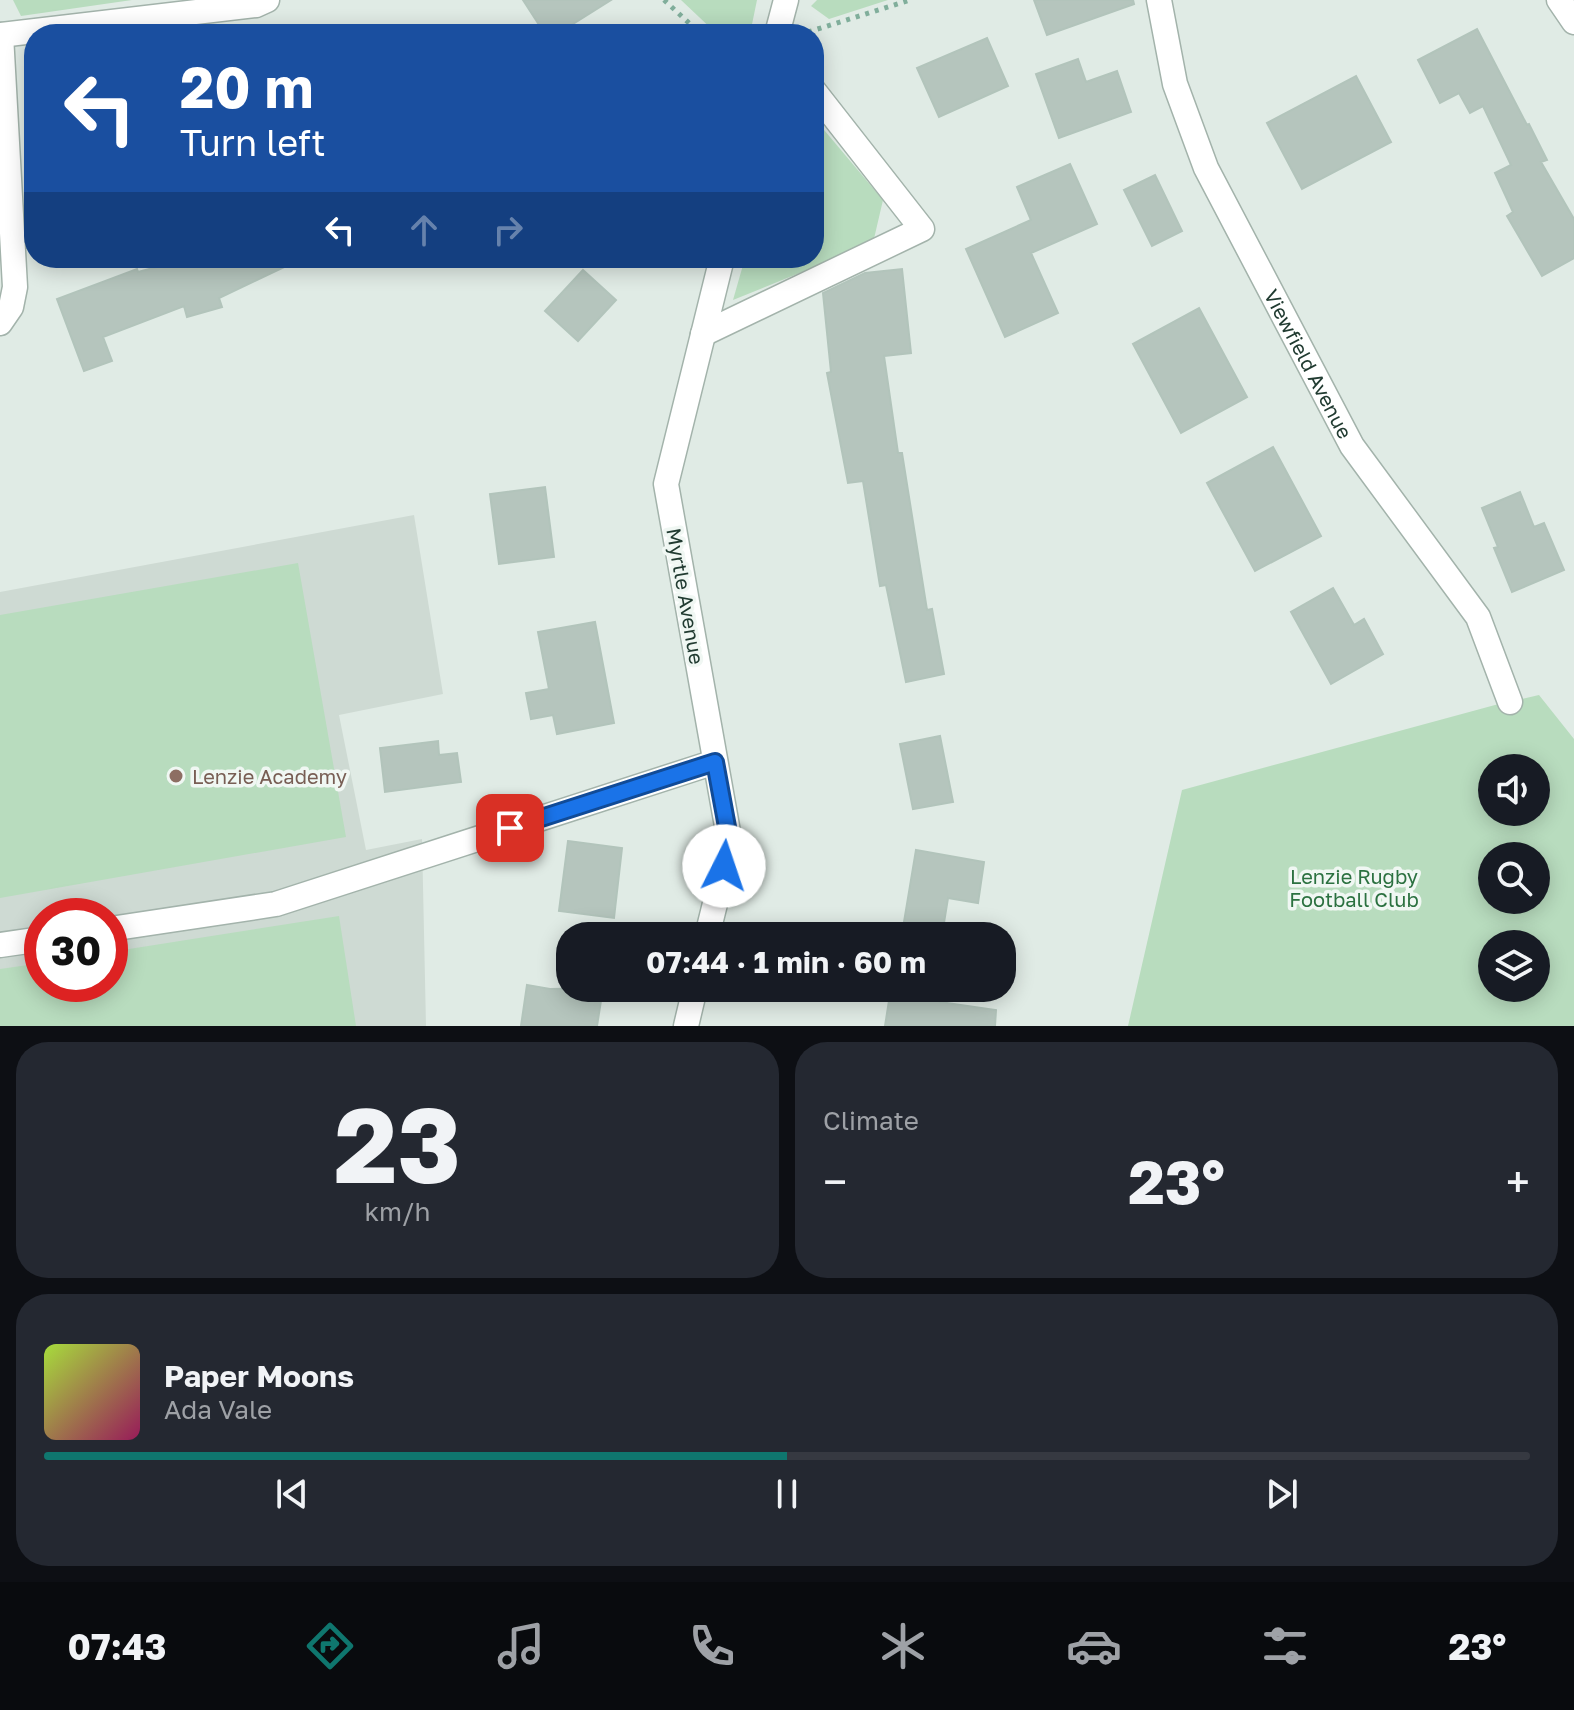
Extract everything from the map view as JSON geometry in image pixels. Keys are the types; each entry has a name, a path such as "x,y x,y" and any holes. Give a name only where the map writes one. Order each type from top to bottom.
{"street":[{"path":"94,24 256,5 267,0"},
{"path":"780,24 786,0"},
{"name":"Viewfield Avenue","path":"1159,0 1175,84 1206,168 1352,446 1478,617 1510,702"},
{"path":"1559,0 1574,22"},
{"path":"0,323 11,307 15,287 0,35 24,32"},
{"path":"703,334 922,229 824,104"},
{"name":"Myrtle Avenue","path":"710,922 730,843 666,484 720,268"},
{"path":"128,926 276,904 715,762"},
{"path":"0,945 24,942"},
{"path":"686,1026 692,1002"}],"path":[{"path":"664,0 690,24"},
{"path":"824,27 910,0"}],"shaded area":[{"name":"Lenzie Academy","path":"414,515 443,694 339,715 366,850 422,839 426,1026 0,1026 0,592"}],"green space":[{"path":"13,0 132,0 21,16"},
{"path":"681,0 757,0 752,24 706,24"},
{"path":"817,0 888,0 829,19 811,6"},
{"path":"824,130 883,200 873,243 824,263"},
{"path":"742,268 812,268 733,300"},
{"path":"298,563 346,837 0,898 0,615"},
{"name":"Lenzie Rugby Football Club","path":"1539,695 1574,739 1574,1026 1128,1026 1182,790"},
{"path":"339,916 356,1026 0,1026 0,969 24,966 24,1002 128,1002 128,949"}],"building":[{"path":"523,0 611,0 573,24 539,24"},
{"path":"1034,0 1133,0 1134,4 1047,35"},
{"path":"1477,29 1547,160 1541,162 1574,219 1574,258 1542,276 1507,216 1513,212 1495,173 1511,165 1483,106 1470,113 1459,93 1440,103 1418,60"},
{"path":"987,38 1008,86 939,117 917,68"},
{"path":"1078,59 1086,82 1117,71 1131,112 1059,138 1036,74"},
{"path":"1356,76 1391,142 1302,189 1267,123"},
{"path":"1070,164 1097,224 1031,253 1058,313 1005,337 966,249 1031,220 1017,187"},
{"path":"1155,175 1182,231 1152,246 1124,190"},
{"path":"153,268 282,268 219,298 222,307 187,317 184,306 103,337 112,361 84,371 57,299 137,269 138,272"},
{"path":"902,269 911,353 884,356 927,610 932,609 944,674 906,682 886,585 880,586 863,481 848,483 827,373 831,372 823,293 865,273"},
{"path":"583,270 616,300 578,341 545,311"},
{"path":"1199,308 1247,397 1181,433 1133,344"},
{"path":"1273,447 1321,536 1255,571 1207,483"},
{"path":"545,487 554,557 499,564 490,494"},
{"path":"1520,492 1534,527 1544,523 1564,570 1512,592 1482,508"},
{"path":"1333,588 1354,625 1364,619 1383,654 1331,684 1291,612"},
{"path":"595,622 614,723 557,734 553,715 531,719 526,693 549,689 538,632"},
{"path":"940,736 953,802 913,809 900,744"},
{"path":"438,741 439,755 457,753 461,782 385,792 380,748"},
{"path":"568,841 622,848 614,918 559,911"},
{"path":"916,850 984,862 978,903 948,898 944,922 904,922"},
{"path":"527,985 556,989 556,1002 601,1002 597,1026 521,1026"},
{"path":"889,1002 940,1002 996,1010 995,1026 885,1026"}],"place":[{"name":"Lenzie Academy","path":"176,776"}],"route":[{"path":"510,828 715,762 730,843 724,866"}]}
